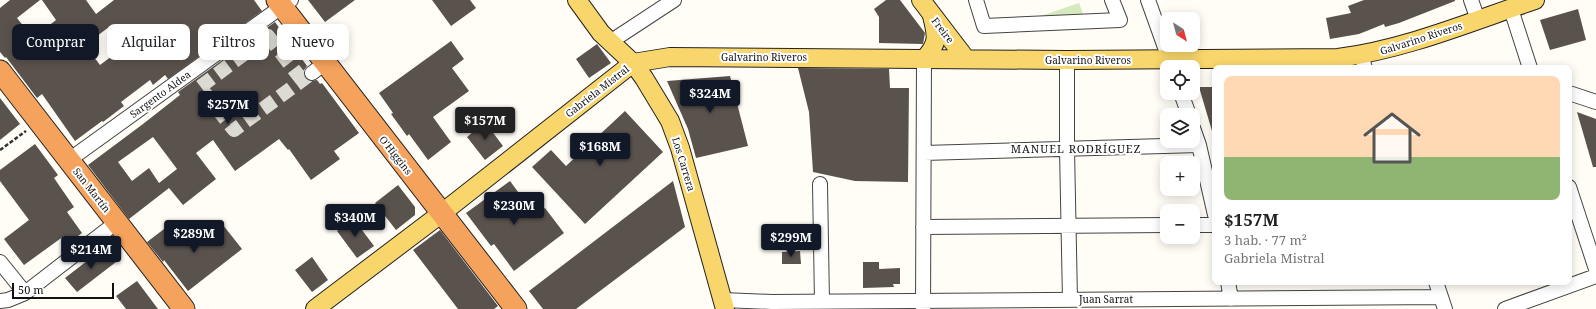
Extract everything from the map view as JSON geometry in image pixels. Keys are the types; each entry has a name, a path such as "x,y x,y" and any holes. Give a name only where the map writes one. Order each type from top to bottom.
{"highway":[{"name":"O'Higgins","path":"283,2 319,68 442,213 516,309"},
{"name":"San Martín","path":"0,71 184,309"}],"main road":[{"name":"Los Carrera","path":"577,0 601,32 633,63 644,78 670,121 680,148 724,304"},
{"name":"Galvarino Riveros","path":"1200,62 1338,58 1363,62 1403,46 1536,0"},
{"path":"924,58 935,46 935,29 926,7"},
{"name":"Freire","path":"926,7 966,59"},
{"name":"Galvarino Riveros","path":"633,63 670,57 924,58 1160,63"},
{"name":"Gabriela Mistral","path":"315,309 442,213 633,63"}],"street":[{"path":"610,42 674,0"},
{"path":"976,0 984,26 1120,20 1112,0"},
{"path":"1148,0 1170,60"},
{"path":"1471,0 1478,20"},
{"name":"Sargento Aldea","path":"69,160 283,2"},
{"path":"1510,9 1529,65"},
{"path":"923,305 924,58"},
{"path":"1067,60 1070,300"},
{"path":"1572,94 1596,102"},
{"path":"924,153 1160,146"},
{"path":"1200,148 1212,202"},
{"path":"820,184 822,302"},
{"path":"1572,196 1596,269"},
{"path":"0,301 8,300 25,293 117,222"},
{"path":"1200,225 1212,225"},
{"path":"923,228 1160,226"},
{"path":"0,262 25,293"},
{"path":"1572,285 1596,276"},
{"path":"1229,285 1231,299"},
{"path":"1437,285 1443,303"},
{"path":"1505,309 1571,285"},
{"name":"Juan Sarrat","path":"724,304 767,305 822,302 923,305 1070,300 1231,299 1355,304 1443,303"}],"path":[{"path":"0,150 39,121"}],"green space":[{"path":"1079,3 1086,21 1017,24"}],"building":[{"path":"10,0 40,0 17,18 22,24 12,24 12,60 96,60 100,65 107,60 190,60 190,24 107,24 107,28 99,34 99,24 51,24 56,20 42,0 86,0 96,14 114,0 254,0 262,11 244,24 198,24 198,57 168,79 165,75 153,85 150,80 121,102 124,106 75,141 42,94 37,98 6,57 5,58 0,52 0,8"},
{"path":"308,0 355,0 325,22"},
{"path":"432,0 470,0 476,8 451,26"},
{"path":"886,0 900,0 925,33 923,44 879,43 879,17 874,9"},
{"path":"1364,0 1455,1 1399,23 1385,27 1384,24 1359,34 1330,39 1326,18 1351,13 1348,6"},
{"path":"1578,9 1586,40 1550,50 1540,20"},
{"path":"275,22 277,25 277,60 303,60 307,66 304,70 305,78 309,81 317,80 320,84 322,83 359,133 334,151 340,159 311,180 289,149 288,150 279,139 235,171 213,140 196,153 216,179 183,205 169,188 129,219 88,165 180,95 178,92 222,60 269,60 269,26","holes":["153,137 177,169 159,183 149,168 132,181 118,162"]},
{"path":"451,41 464,59 452,68 469,91 433,117 451,142 428,160 409,134 407,136 391,114 393,113 379,93"},
{"path":"597,44 611,63 589,78 576,59"},
{"path":"798,68 889,69 890,88 909,88 908,182 855,181 813,172 809,112"},
{"path":"730,76 748,146 696,158 688,129 667,81"},
{"path":"1200,87 1212,87 1212,131"},
{"path":"0,98 20,124 0,140"},
{"path":"625,111 663,152 585,224 532,167 551,150 566,166"},
{"path":"1577,112 1596,119 1596,167 1593,167"},
{"path":"485,122 503,146 485,160 467,137"},
{"path":"35,144 58,175 54,178 74,207 67,212 82,233 69,243 64,236 24,265 4,239 29,220 0,181 0,170"},
{"path":"510,181 535,215 545,208 564,233 514,271 494,244 491,246 466,213"},
{"path":"673,181 685,227 576,309 543,309 529,291"},
{"path":"398,185 415,207 415,215 396,230 375,203"},
{"path":"353,218 374,246 357,258 337,231"},
{"path":"172,223 192,249 223,225 242,249 188,291 164,260 163,262 147,242"},
{"path":"440,230 498,306 494,309 458,309 413,250"},
{"path":"105,247 116,262 77,292 65,278"},
{"path":"800,251 801,264 782,264 782,252"},
{"path":"312,257 328,280 312,292 295,270"},
{"path":"863,262 879,262 879,269 900,268 900,284 893,284 894,287 863,288"},
{"path":"137,281 158,309 126,309 116,296"}],"tunnel":[{"path":"302,80 268,36 200,87 234,130 312,73"}],"district":[{"name":"MANUEL RODRÍGUEZ","path":"1076,148"}]}
